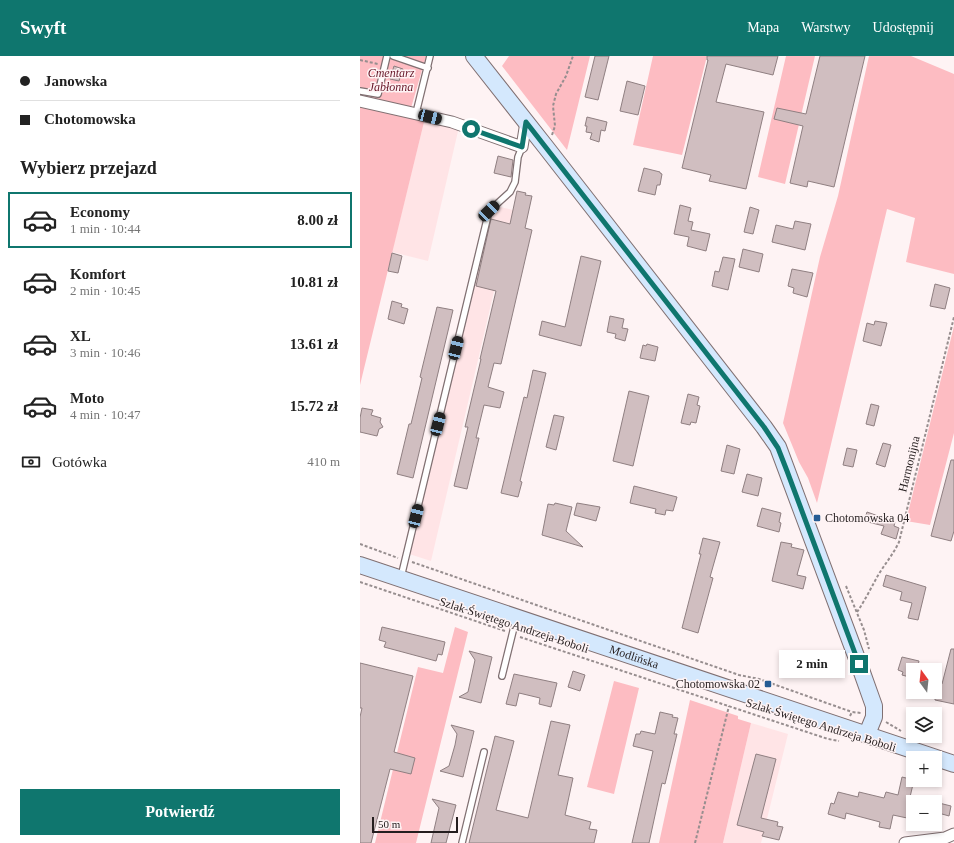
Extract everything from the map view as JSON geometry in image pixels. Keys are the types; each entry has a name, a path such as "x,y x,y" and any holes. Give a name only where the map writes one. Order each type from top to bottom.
{"street":[{"path":"474,56 759,421 778,448 874,706 874,717 867,734"},
{"path":"360,101 452,122 522,147 526,122"},
{"name":"Modlińska","path":"360,565 954,764"},
{"path":"905,843 946,838 954,834"}],"lane":[{"path":"360,91 378,94 387,56"},
{"path":"393,56 428,68"},
{"path":"416,113 430,56"},
{"path":"400,579 489,211 510,192 515,182 518,157 522,147"},
{"path":"502,676 516,617"},
{"path":"462,843 484,752"}],"path":[{"path":"545,146 551,139 555,126 553,106 556,94 566,76 574,56"},
{"path":"360,60 385,66"},
{"name":"Harmonijna","path":"844,624 854,616 863,603 876,578 899,542 954,317"},
{"path":"360,544 739,675 759,679 852,712"},
{"name":"Szlak Świętego Andrzeja Boboli","path":"360,582 828,739 842,741"},
{"path":"695,843 729,706"},
{"path":"882,720 906,733"}],"shaded area":[{"path":"425,118 459,127 428,261 392,252"},
{"path":"487,204 513,210 431,561 403,552"},
{"path":"751,723 788,734 761,843 723,843"}],"green space":[{"name":"Cmentarz Jabłonna","path":"360,56 426,56 411,108 360,97"},
{"path":"509,56 590,56 567,150 502,66"},
{"path":"653,56 707,56 682,155 633,145"},
{"path":"786,56 815,56 785,184 758,177"},
{"path":"869,56 911,56 954,74 954,274 906,262 915,218 887,209 817,503 808,478 799,462 783,423 820,257 838,196"},
{"path":"360,104 425,118 360,385"},
{"path":"954,326 954,433 930,525 906,521"},
{"path":"455,627 468,632 416,843 375,843 418,667 443,673"},
{"path":"614,681 639,688 614,794 587,787"},
{"path":"690,700 738,716 738,719 751,723 723,843 659,843"}],"building":[{"path":"595,56 609,56 598,100 585,97"},
{"path":"707,56 778,56 773,75 726,64 716,102 764,112 746,189 709,181 711,175 682,168 708,60"},
{"path":"820,56 865,56 834,187 808,181 807,187 790,183 803,126 774,119 777,108 806,114"},
{"path":"394,66 403,69 399,81 390,79"},
{"path":"627,81 645,86 638,115 620,111"},
{"path":"587,117 607,122 605,131 601,130 599,142 590,139 592,133 586,132 587,126 585,126"},
{"path":"498,156 513,160 511,177 494,173"},
{"path":"644,168 660,172 662,174 660,185 657,185 655,195 638,191"},
{"path":"517,191 526,193 525,195 532,196 525,228 532,230 501,364 494,363 488,387 504,392 500,408 484,405 476,438 479,438 467,489 454,486 468,427 465,427 496,291 476,286 491,219 510,224"},
{"path":"680,205 691,208 688,221 693,222 691,230 710,234 706,251 687,246 689,237 674,234"},
{"path":"750,207 759,210 753,234 744,232"},
{"path":"795,221 811,224 805,250 772,242 776,225 793,229"},
{"path":"743,249 763,254 759,272 739,267"},
{"path":"392,253 402,256 398,273 388,271"},
{"path":"581,256 601,261 581,346 539,335 542,321 565,327"},
{"path":"723,257 735,259 728,290 712,286 715,271 719,272"},
{"path":"792,269 813,273 807,297 793,293 794,288 788,286"},
{"path":"935,284 950,288 945,309 930,306"},
{"path":"392,301 402,304 401,307 408,309 404,324 388,319"},
{"path":"437,307 453,310 413,478 397,474 409,424 411,424 422,378 420,377"},
{"path":"610,316 624,319 622,328 628,329 625,341 615,338 616,334 607,332"},
{"path":"875,321 887,323 881,346 863,341 867,323 874,325"},
{"path":"647,344 658,347 655,361 640,358 643,345 646,346"},
{"path":"533,370 546,373 520,481 522,482 518,497 501,493 524,397 527,398"},
{"path":"629,391 649,396 633,466 613,461"},
{"path":"688,394 699,397 697,405 700,406 696,423 691,422 690,425 681,423"},
{"path":"871,404 879,406 874,426 866,424"},
{"path":"362,408 373,410 371,415 381,418 380,422 383,427 379,429 377,436 360,432"},
{"path":"554,415 564,417 556,450 546,447"},
{"path":"883,443 891,445 885,467 876,464"},
{"path":"727,445 740,449 734,474 721,471"},
{"path":"847,448 857,450 853,467 843,465"},
{"path":"951,460 954,460 954,531 951,541 931,536"},
{"path":"747,474 762,478 758,496 742,492"},
{"path":"634,486 677,497 673,511 666,510 665,515 655,513 656,509 630,503"},
{"path":"555,503 572,507 566,531 583,547 542,535 548,504 554,505"},
{"path":"577,503 600,507 596,521 574,515"},
{"path":"762,508 781,513 779,532 757,526"},
{"path":"867,512 895,522 894,526 899,528 896,539 881,534 884,526 864,521"},
{"path":"703,538 720,542 710,577 713,578 698,633 682,628 701,554 699,554"},
{"path":"781,542 792,544 791,547 804,550 797,575 806,577 803,589 772,581"},
{"path":"886,575 926,587 918,620 908,618 912,603 900,600 902,592 883,586"},
{"path":"382,627 445,642 442,655 438,654 436,661 384,647 386,642 379,640"},
{"path":"951,649 954,649 954,704 935,700 942,699 942,684"},
{"path":"469,651 492,657 481,703 459,697 468,692 475,660"},
{"path":"814,655 825,658 824,661 830,663 826,677 811,673 813,665 811,664"},
{"path":"902,657 919,661 919,663 906,663 906,676 902,675 903,672 898,670"},
{"path":"360,663 413,676 394,752 415,758 411,774 390,769 371,843 360,843 360,717 362,708 360,708"},
{"path":"573,671 585,675 580,691 568,687"},
{"path":"514,674 557,683 551,707 539,704 540,698 519,693 516,706 506,704"},
{"path":"660,712 673,715 672,717 678,718 674,734 677,734 665,784 662,783 649,843 632,843 653,751 633,746 636,734 640,734 641,731 655,734"},
{"path":"551,721 570,725 558,775 573,778 565,815 591,822 589,829 597,830 594,843 469,843 495,736 514,741 496,810 528,818"},
{"path":"451,725 474,731 463,777 440,771 449,766 455,745 457,734"},
{"path":"756,754 776,759 761,818 778,822 777,826 783,827 779,840 762,836 764,832 737,825"},
{"path":"902,777 906,778 906,787 912,787 910,795 906,795 906,818 893,815 890,829 879,827 880,822 846,813 845,819 828,814 831,803 834,804 838,792 858,797 859,792 884,798 886,792 898,795"},
{"path":"432,799 456,805 446,843 431,843 439,808"},
{"path":"942,804 951,806 949,816 942,814"}],"place":[{"name":"Chotomowska 04","path":"817,518"},
{"name":"Chotomowska 02","path":"768,684"}],"route":[{"path":"471,129 522,147 526,132 526,122 764,427 778,448 859,664"}]}
